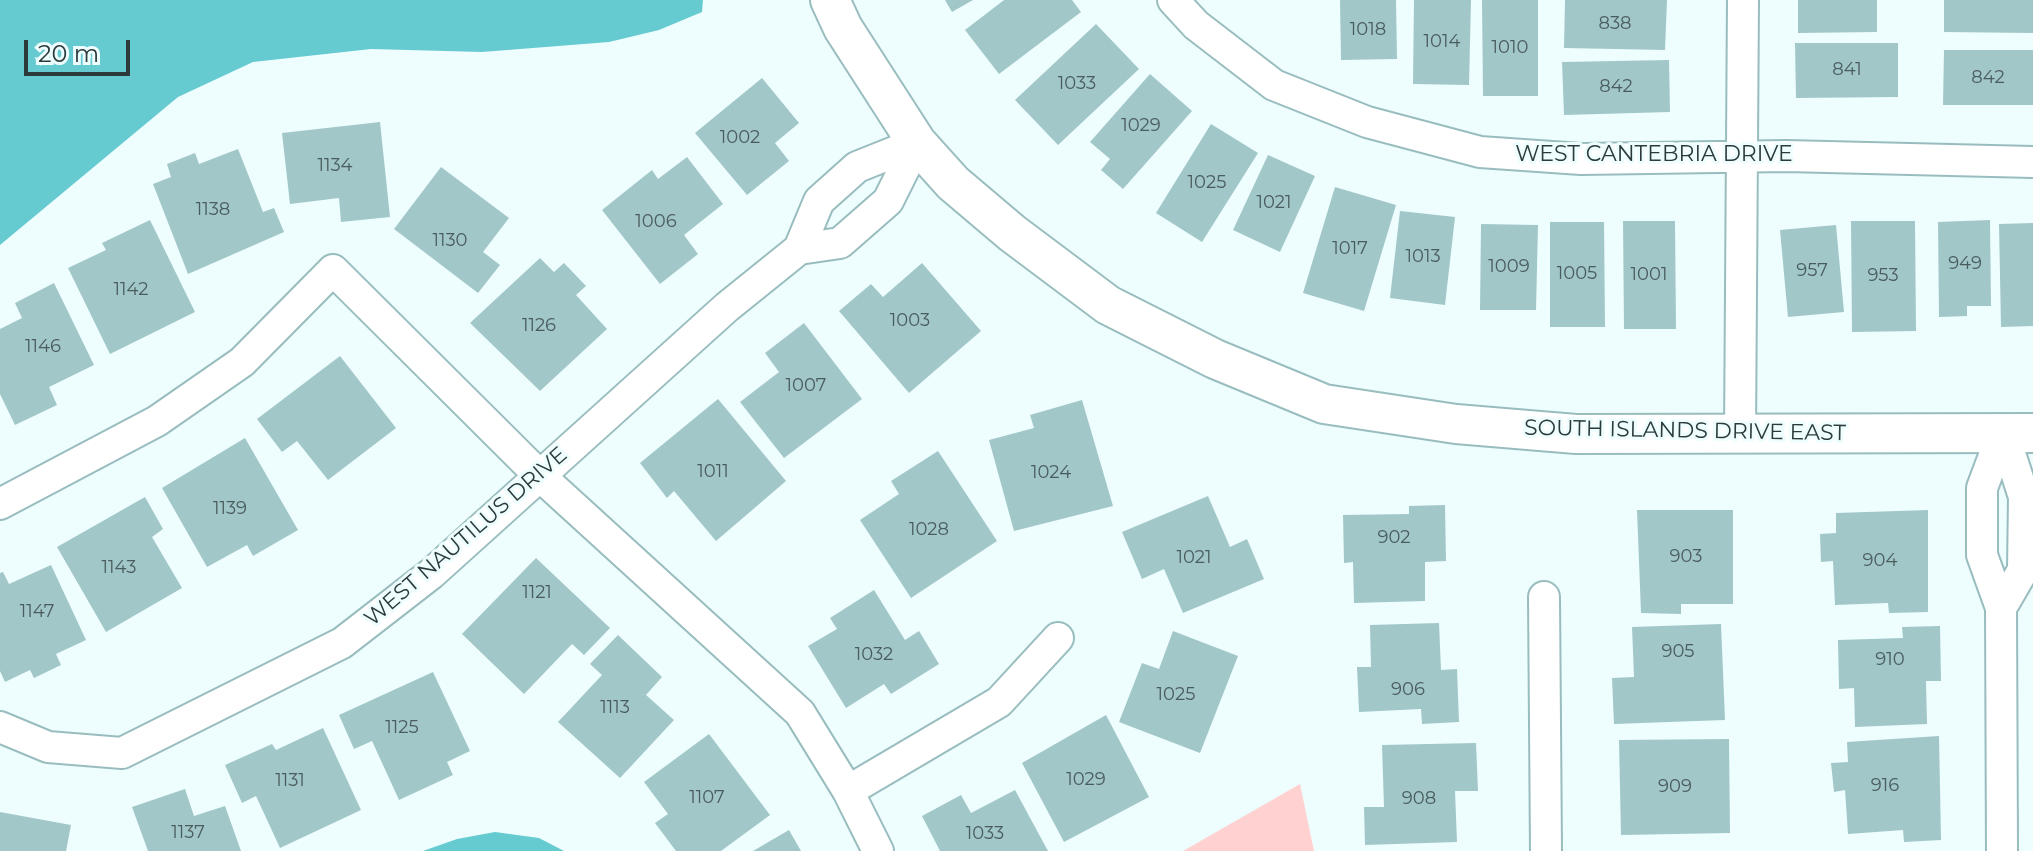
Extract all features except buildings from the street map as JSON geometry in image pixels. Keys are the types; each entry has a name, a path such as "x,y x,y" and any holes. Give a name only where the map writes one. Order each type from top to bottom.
{"street":[{"name":"SOUTH ISLANDS DRIVE EAST","path":"830,0 843,28 917,143 953,183 1108,305 1215,359 1324,404 1456,424 1576,434 2018,432"},
{"name":"WEST CANTEBRIA DRIVE","path":"1173,0 1196,25 1274,85 1367,122 1480,152 1581,159 1742,156 2033,162"},
{"path":"1740,435 1743,0"},
{"path":"799,249 840,243 888,201 917,143"},
{"name":"WEST NAUTILUS DRIVE","path":"0,727 48,747 122,753 342,643 431,574 727,307 799,249 819,201 857,167 917,143"},
{"path":"0,504 157,421 242,362 333,270 539,475 800,713 848,791 878,851"},
{"path":"2001,608 2023,570 2024,497 2018,432"},
{"path":"2002,851 2001,608 1982,555 1982,488 2018,432"},
{"path":"1544,597 1546,851"},
{"path":"848,791 999,702 1058,638"}],"shaded area":[{"path":"1300,784 1314,851 1183,851"}],"water":[{"path":"0,0 703,0 702,12 659,30 609,42 482,52 371,49 253,62 178,97 0,245"},
{"path":"495,832 539,838 564,851 423,851 457,839"}]}
